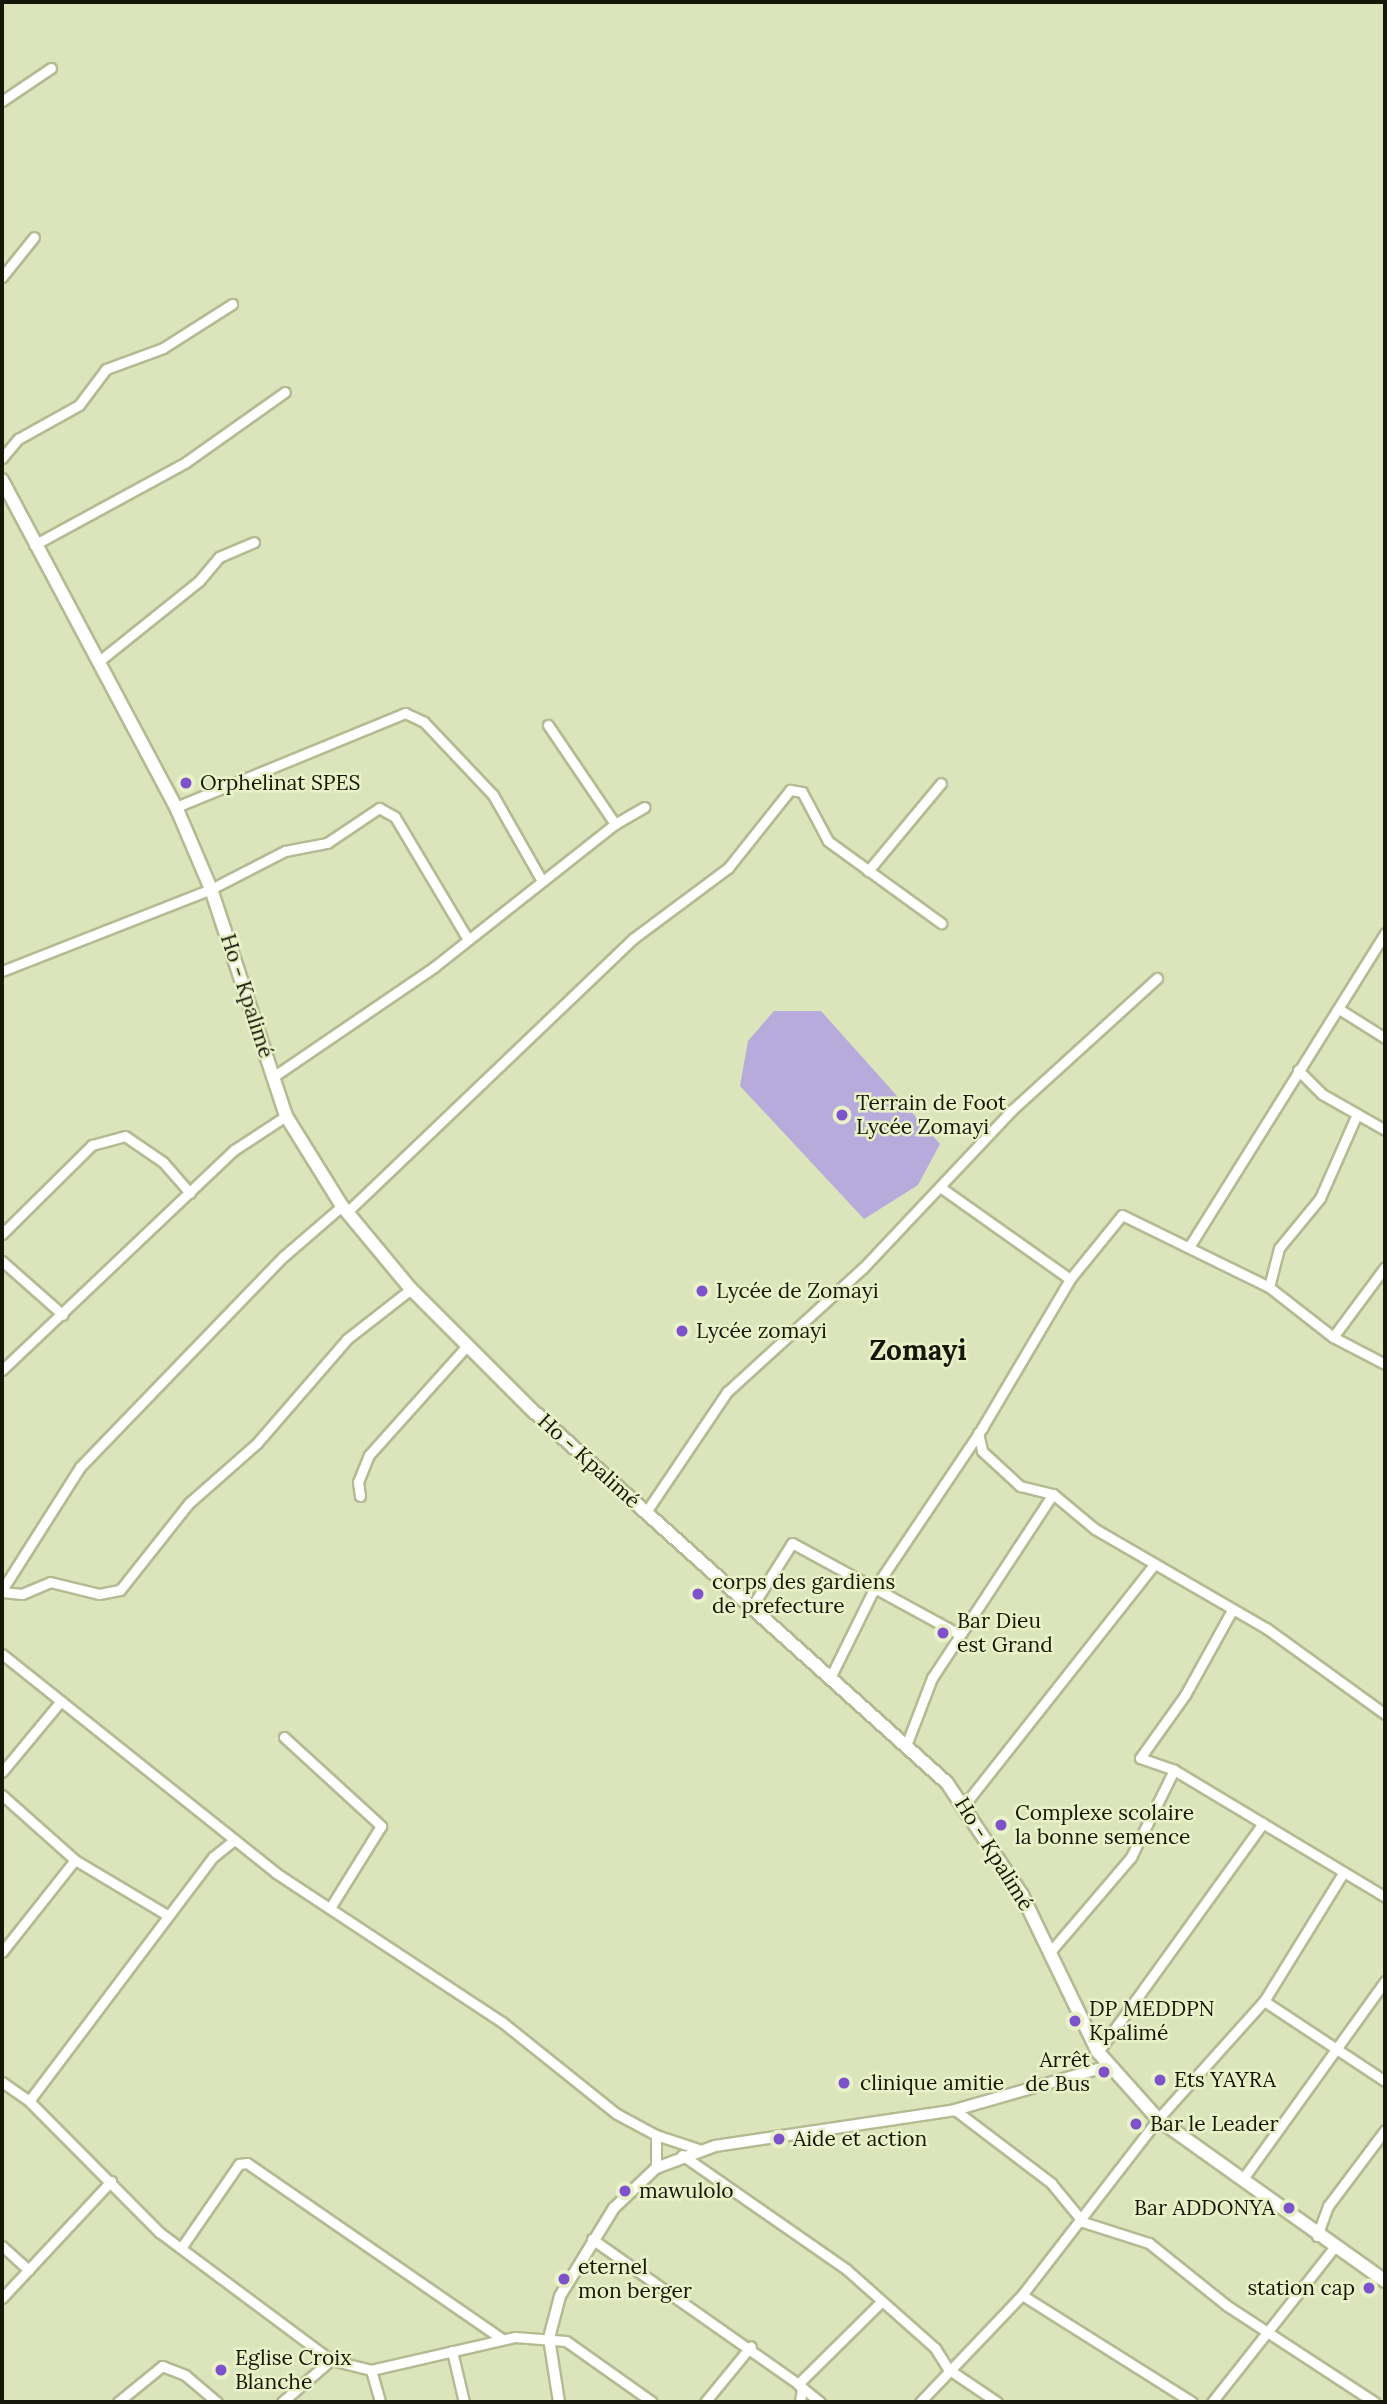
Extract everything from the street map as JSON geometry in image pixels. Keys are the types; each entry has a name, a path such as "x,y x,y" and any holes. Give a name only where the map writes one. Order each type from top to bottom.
{"main road":[{"name":"Ho - Kpalimé","path":"2,480 34,545 176,807 211,889 286,1116 345,1209 411,1289 466,1346 646,1512 907,1743 965,1804 1051,1952 1098,2052 1158,2119 1333,2249 1385,2281"}],"street":[{"path":"2,101 51,68"},
{"path":"2,277 34,237"},
{"path":"2,458 18,439 79,405 106,369 163,348 232,304"},
{"path":"34,545 186,462 285,392"},
{"path":"98,662 199,581 219,556 254,542"},
{"path":"176,807 405,713 424,722 493,795 542,881"},
{"path":"548,726 615,824"},
{"path":"868,871 942,783"},
{"path":"411,1289 346,1339 257,1443 189,1503 120,1590 99,1594 50,1582 22,1594 2,1591 80,1467 284,1256 345,1209 634,938 728,868 790,790 802,792 828,841 942,923"},
{"path":"273,1077 467,938 615,824 645,807"},
{"path":"2,971 211,889 285,851 327,843 385,808 467,938"},
{"path":"1189,1247 1385,933"},
{"path":"646,1512 727,1392 863,1268 1012,1110 1157,978"},
{"path":"1339,1009 1385,1038"},
{"path":"1298,1070 1322,1094 1385,1130"},
{"path":"1269,1287 1279,1248 1320,1198 1357,1114"},
{"path":"2,1370 234,1150 286,1116"},
{"path":"2,1234 92,1145 125,1136 163,1162 190,1193"},
{"path":"940,1187 1070,1279"},
{"path":"831,1676 874,1590 978,1433 1070,1279 1122,1214 1269,1287 1333,1337 1385,1364"},
{"path":"2,1261 63,1315"},
{"path":"1333,1337 1385,1267"},
{"path":"360,1496 358,1482 369,1455 466,1346"},
{"path":"978,1433 982,1451 1020,1486 1053,1494 1095,1529 1154,1565 1166,1566 1231,1612 1266,1628 1385,1714"},
{"path":"907,1743 932,1678 1053,1494"},
{"path":"752,1605 792,1543 874,1590 960,1634"},
{"path":"965,1804 1154,1565"},
{"path":"1231,1612 1185,1695 1144,1747 1140,1758 1174,1770 1385,1897"},
{"path":"2,1654 233,1841 502,2022 617,2114 656,2135 701,2150"},
{"path":"2,1772 61,1702"},
{"path":"284,1737 381,1826 330,1908"},
{"path":"1051,1952 1131,1857 1174,1770"},
{"path":"2,1794 75,1860 169,1916"},
{"path":"1098,2052 1263,1823"},
{"path":"29,2101 213,1857 233,1841"},
{"path":"2,1952 75,1860"},
{"path":"920,2402 948,2369 1022,2295 1040,2266 1083,2222 1158,2119 1264,2001 1343,1872"},
{"path":"1242,2180 1339,2051 1385,1981"},
{"path":"1264,2001 1385,2081"},
{"path":"559,2402 549,2337 560,2296 592,2239 656,2168 682,2155 701,2150 955,2110 1108,2066"},
{"path":"2,2082 29,2101 181,2248 331,2360 371,2370 502,2339 549,2337 580,2349 652,2402"},
{"path":"955,2110 1051,2183 1083,2222 1149,2243 1226,2305 1268,2330 1374,2402"},
{"path":"1317,2236 1328,2206 1385,2130"},
{"path":"656,2135 656,2168"},
{"path":"682,2155 846,2269 935,2348 948,2369 997,2402"},
{"path":"181,2248 239,2164 247,2163 502,2339"},
{"path":"2,2298 111,2181"},
{"path":"592,2239 751,2346 820,2402"},
{"path":"2,2246 30,2270"},
{"path":"1212,2402 1333,2249"},
{"path":"1022,2295 1192,2402"},
{"path":"800,2402 800,2386 881,2302"},
{"path":"705,2402 751,2346"},
{"path":"452,2351 464,2402"},
{"path":"282,2402 331,2360"},
{"path":"118,2402 162,2366 185,2375 217,2402"},
{"path":"371,2370 380,2402"}],"shaded area":[{"name":"Terrain de Foot Lycée Zomayi","path":"774,1011 821,1011 940,1144 918,1185 864,1219 740,1086 748,1041"}],"place":[{"name":"Orphelinat SPES","path":"186,783"},
{"name":"Terrain de Foot Lycée Zomayi","path":"842,1115"},
{"name":"Lycée de Zomayi","path":"702,1291"},
{"name":"Lycée zomayi","path":"682,1331"},
{"name":"corps des gardiens de prefecture","path":"698,1594"},
{"name":"Bar Dieu est Grand","path":"943,1633"},
{"name":"Complexe scolaire la bonne semence","path":"1001,1825"},
{"name":"DP MEDDPN Kpalimé","path":"1075,2021"},
{"name":"Arrêt de Bus","path":"1104,2072"},
{"name":"Ets YAYRA","path":"1160,2080"},
{"name":"clinique amitie","path":"844,2083"},
{"name":"Bar le Leader","path":"1136,2124"},
{"name":"Aide et action","path":"779,2139"},
{"name":"mawulolo","path":"625,2191"},
{"name":"Bar ADDONYA","path":"1289,2208"},
{"name":"eternel mon berger","path":"564,2279"},
{"name":"station cap","path":"1369,2288"},
{"name":"Eglise Croix Blanche","path":"221,2370"}],"district":[{"name":"Zomayi","path":"918,1350"}]}
